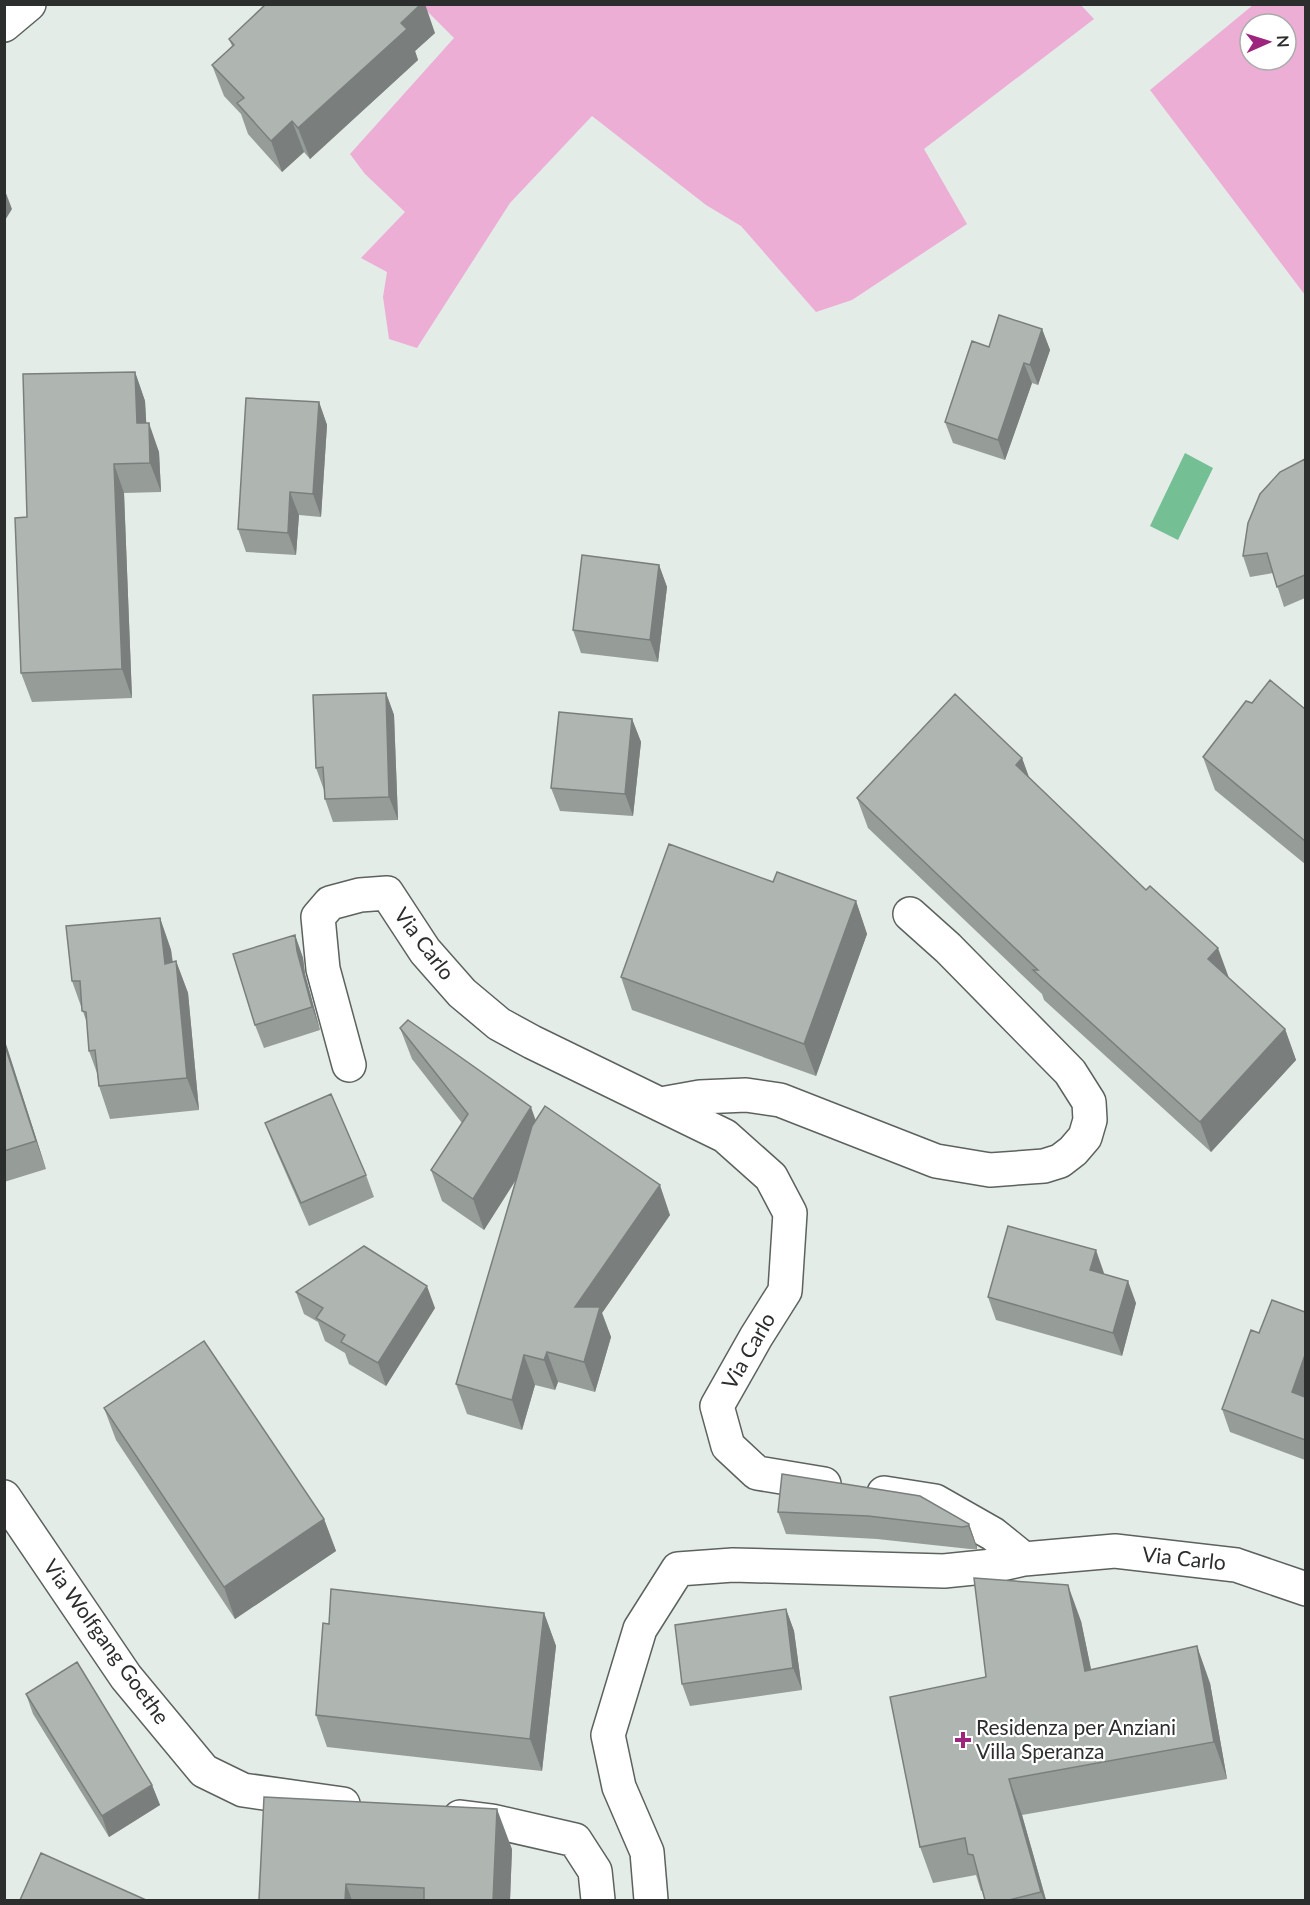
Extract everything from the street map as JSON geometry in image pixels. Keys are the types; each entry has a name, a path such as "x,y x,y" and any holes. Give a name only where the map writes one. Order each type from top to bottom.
{"street":[{"path":"4,25 29,4"},
{"name":"Via Carlo","path":"349,1065 323,969 318,917 330,903 360,895 387,893 425,951 462,993 499,1024 725,1136 771,1177 790,1213 785,1291 717,1406 728,1446 757,1473 935,1501 993,1534 1024,1558"},
{"path":"661,1104 700,1097 746,1095 780,1100 936,1161 990,1170 1044,1166 1060,1161 1073,1151 1084,1137 1090,1120 1089,1102 1070,1072 948,948 910,914"},
{"name":"Via Wolfgang Goethe","path":"4,1497 126,1677 204,1771 243,1791 368,1807"},
{"name":"Via Carlo","path":"651,1900 648,1852 619,1787 608,1735 640,1629 678,1569 733,1565 944,1571 993,1566 1024,1558 1114,1551 1236,1565 1305,1589"},
{"path":"436,1815 492,1821 576,1840 595,1870 597,1900"}],"shaded area":[{"path":"1080,4 1094,19 924,149 967,224 852,300 816,312 741,226 706,205 592,116 510,203 417,348 389,339 383,297 387,272 361,258 405,212 365,174 350,154 454,38 421,5"},
{"path":"1253,5 1305,5 1305,295 1150,90 1238,17 1238,72 1298,72 1298,12 1245,12"},
{"path":"1185,453 1213,468 1178,540 1150,526"}],"building":[{"path":"266,4 421,4 401,23 407,29 298,128 292,121 271,141 237,103 244,98 212,65 234,45 229,39"},
{"path":"999,315 1042,329 1030,365 1024,363 998,440 945,422 972,341 989,347"},
{"path":"135,372 137,423 149,423 150,463 114,464 122,669 21,673 15,518 27,517 23,374"},
{"path":"246,398 319,402 313,494 290,492 288,533 238,529"},
{"path":"1305,459 1305,575 1277,587 1267,553 1243,556 1248,523 1260,494 1280,472"},
{"path":"582,555 659,565 650,640 573,630"},
{"path":"1270,680 1305,709 1305,841 1203,757 1246,701 1252,703"},
{"path":"386,693 389,797 325,799 323,767 316,768 313,695"},
{"path":"955,694 1022,758 1016,765 1146,890 1150,886 1218,948 1208,959 1285,1029 1200,1122 1033,970 1038,970 857,798"},
{"path":"559,712 632,719 625,794 551,788"},
{"path":"669,844 773,882 777,872 856,901 804,1044 621,977"},
{"path":"160,918 165,964 176,961 187,1078 99,1086 95,1050 89,1051 86,1012 82,1011 80,981 72,981 66,926"},
{"path":"295,935 312,1007 255,1025 233,954"},
{"path":"408,1020 531,1107 473,1199 431,1170 468,1114 400,1028"},
{"path":"4,1043 36,1141 4,1151"},
{"path":"331,1094 366,1175 301,1203 265,1123"},
{"path":"545,1106 660,1185 575,1307 600,1307 584,1362 547,1352 544,1360 524,1355 512,1400 456,1384 532,1126"},
{"path":"1008,1226 1096,1250 1090,1270 1128,1281 1113,1333 988,1297"},
{"path":"364,1246 427,1286 378,1363 341,1342 345,1335 316,1318 323,1308 296,1292"},
{"path":"1272,1300 1305,1312 1305,1355 1292,1392 1305,1397 1305,1440 1222,1409 1251,1330 1259,1333"},
{"path":"204,1341 324,1519 224,1587 104,1408"},
{"path":"782,1474 920,1496 969,1524 962,1527 868,1516 778,1512"},
{"path":"974,1578 1068,1585 1085,1671 1197,1646 1214,1742 1009,1779 1041,1892 1009,1900 985,1900 973,1855 968,1854 965,1838 920,1847 890,1697 986,1677"},
{"path":"331,1589 544,1613 530,1739 316,1715 323,1623 329,1624"},
{"path":"786,1609 793,1668 682,1684 675,1625"},
{"path":"77,1662 152,1785 102,1816 26,1694"},
{"path":"264,1797 497,1809 493,1900 424,1900 424,1888 346,1884 345,1900 259,1900"},
{"path":"41,1853 146,1900 20,1900"}],"place":[{"name":"Residenza per Anziani Villa Speranza","path":"963,1740"}]}
